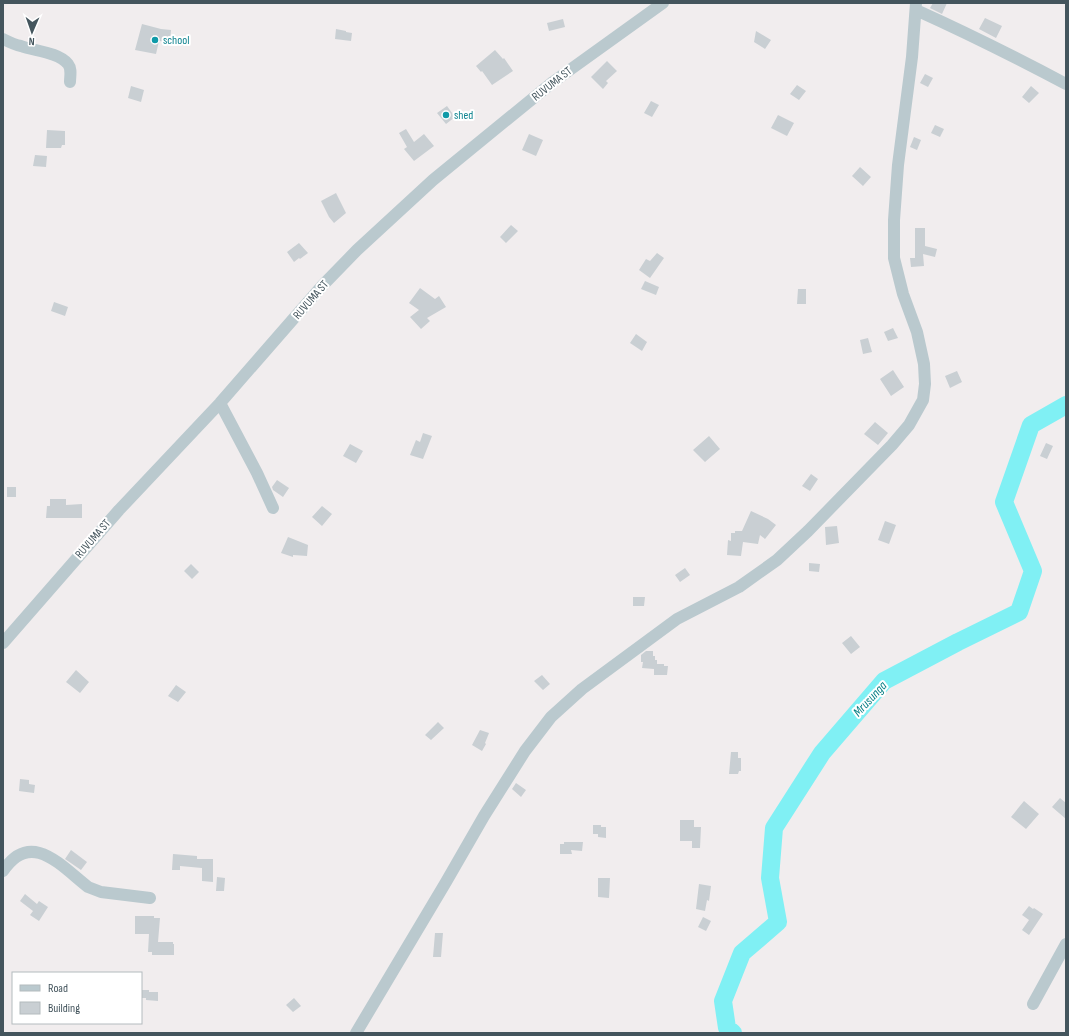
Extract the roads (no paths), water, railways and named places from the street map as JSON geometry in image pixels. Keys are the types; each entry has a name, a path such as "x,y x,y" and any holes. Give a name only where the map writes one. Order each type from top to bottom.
{"street":[{"name":"RUVUMA ST","path":"3,643 119,510 220,403 322,286 357,250 433,180 553,82 663,3"},
{"path":"356,1033 484,816 525,751 551,717 582,689 677,619 738,587 777,560 808,531 892,445 908,425 923,400 925,384 924,364 917,332 903,294 894,258 894,220 898,165 912,57 916,7 1066,84"},
{"path":"3,39 20,46 51,54 63,60 68,64 70,69 70,82"},
{"path":"220,403 273,508"},
{"path":"3,871 18,856 28,851 34,851 52,858 88,887 94,890 150,898"},
{"path":"1033,1004 1066,944"}],"waterway":[{"name":"Mrusunga","path":"733,1033 727,1028 723,1001 742,953 778,922 770,878 774,828 822,753 884,681 1019,612 1033,571 1004,502 1031,425 1066,405"}],"place":[{"name":"school","path":"155,40"},
{"name":"shed","path":"446,115"}]}
